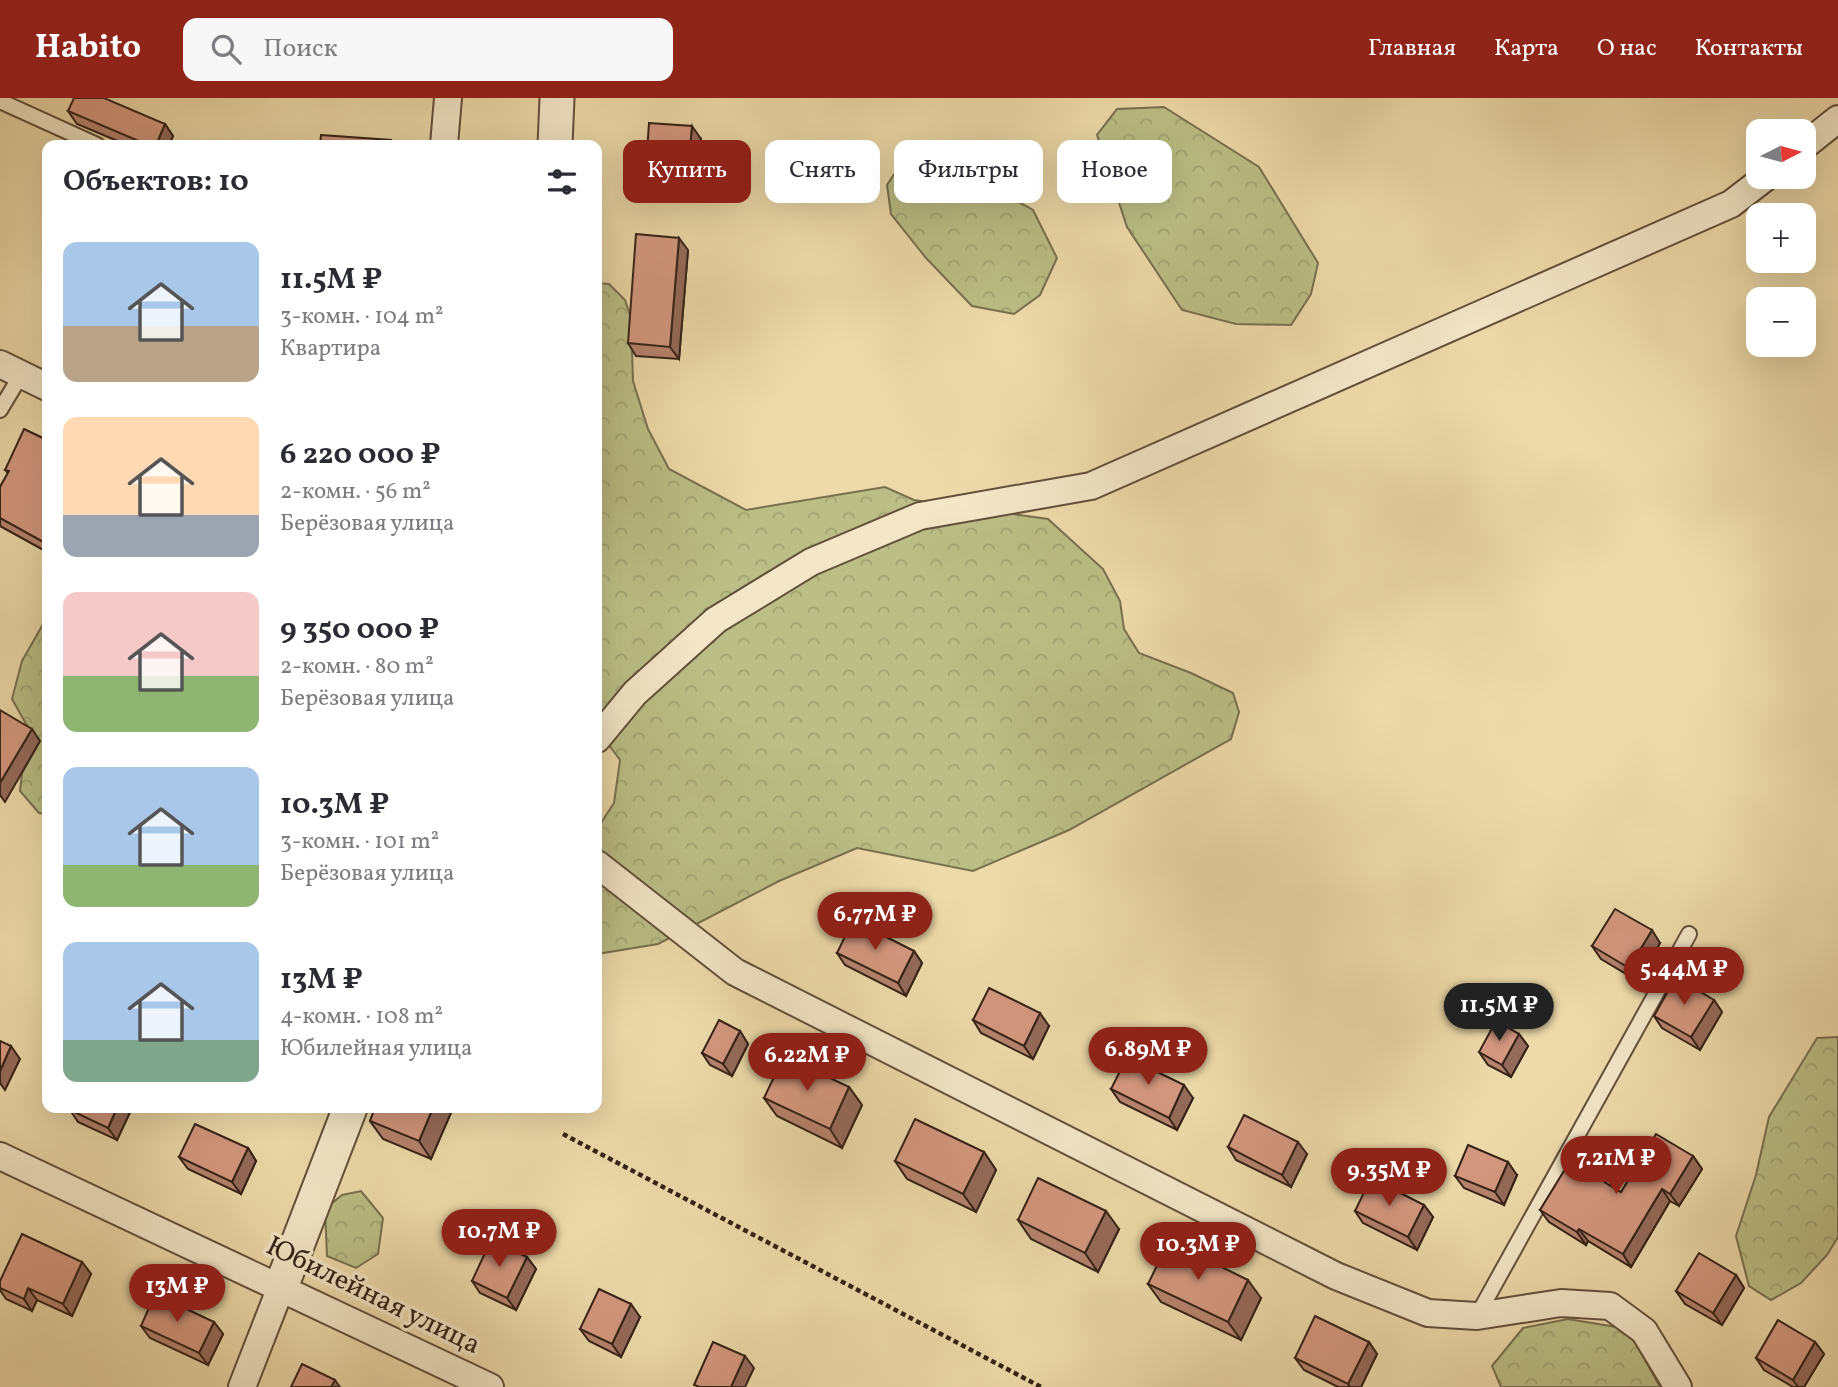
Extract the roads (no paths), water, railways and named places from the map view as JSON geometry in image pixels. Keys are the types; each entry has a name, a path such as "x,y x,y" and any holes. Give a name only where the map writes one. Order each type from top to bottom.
{"street":[{"path":"444,140 448,98"},
{"path":"555,140 557,98"},
{"path":"1816,136 1838,119"},
{"path":"602,733 635,693 716,620 811,562 920,516 1091,486 1731,204 1750,189"},
{"path":"11,369 42,384"},
{"path":"602,868 734,972 1336,1276 1427,1313 1477,1315 1562,1303 1610,1306 1644,1331 1678,1387"},
{"path":"242,1387 348,1113"},
{"name":"Юбилейная улица","path":"0,1156 490,1387"}],"lane":[{"path":"0,101 86,140"},
{"path":"0,410 11,369"},
{"path":"1477,1315 1689,934"}]}
